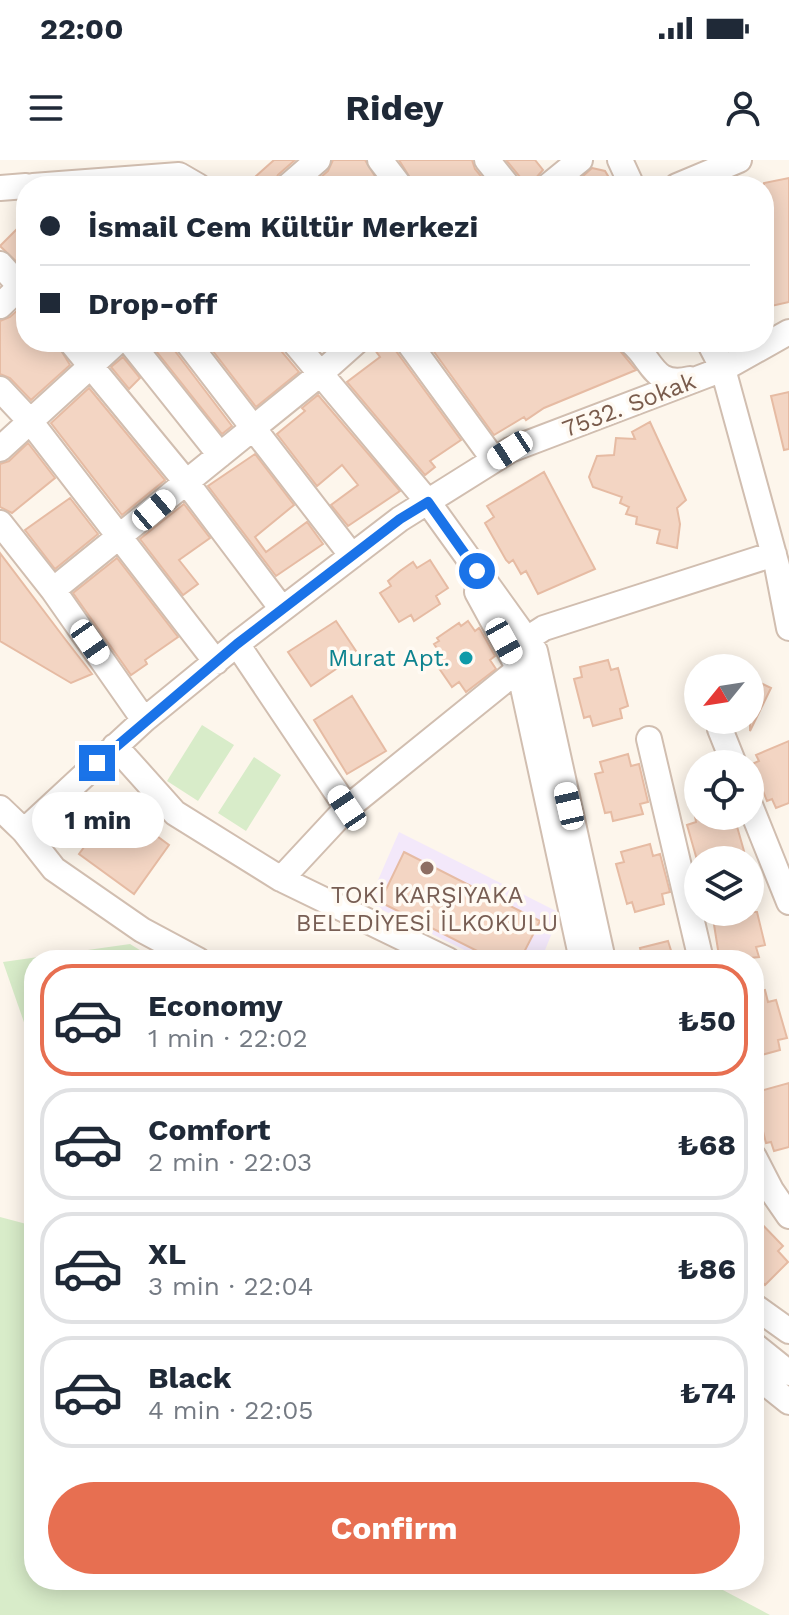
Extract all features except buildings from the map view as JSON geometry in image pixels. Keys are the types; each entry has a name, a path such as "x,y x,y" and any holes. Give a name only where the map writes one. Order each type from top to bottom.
{"street":[{"path":"300,176 318,160"},
{"path":"380,160 392,176"},
{"path":"487,160 500,176"},
{"path":"560,176 580,160"},
{"path":"701,176 739,160"},
{"path":"0,264 16,279"},
{"path":"0,306 16,293"},
{"path":"80,352 187,483 282,609"},
{"path":"0,449 106,352"},
{"path":"138,352 220,455"},
{"path":"195,352 352,556"},
{"path":"302,352 428,502 535,651 601,950"},
{"path":"53,590 345,352"},
{"path":"415,352 494,460"},
{"path":"639,352 654,371 669,381 678,382 723,369"},
{"path":"714,352 723,369 774,554 789,628"},
{"name":"7532. Sokak","path":"24,831 144,720 237,644 428,502 510,450 723,369 753,352"},
{"path":"0,389 30,421 216,662"},
{"path":"428,502 519,669 580,950"},
{"path":"0,523 53,590 144,720"},
{"path":"281,879 347,808 519,669 527,639 544,628 774,554"},
{"path":"237,644 347,808"},
{"path":"649,739 699,950"},
{"path":"115,746 149,788 175,813 281,879 427,950"},
{"path":"0,808 24,831 54,869 142,930 179,950"},
{"path":"760,830 789,902"},
{"path":"764,1176 789,1216"},
{"path":"764,1313 789,1331"},
{"path":"764,1353 789,1373"},
{"path":"764,1382 789,1402"}],"shaded area":[{"name":"TOKİ KARŞIYAKA BELEDİYESİ İLKOKULU","path":"399,832 560,913 545,950 464,950 368,903"}],"green space":[{"path":"202,725 234,745 198,801 167,781"},
{"path":"254,757 281,775 246,831 218,813"},
{"path":"130,944 140,950 88,950"},
{"path":"24,959 24,1022 3,962"},
{"path":"0,1217 24,1223 24,1590 723,1590 770,1615 0,1615"}],"place":[{"name":"Murat Apt.","path":"466,658"},
{"name":"TOKİ KARŞIYAKA BELEDİYESİ İLKOKULU","path":"427,868"}],"route":[{"path":"97,763 237,644 400,519 428,502 477,571"}]}
